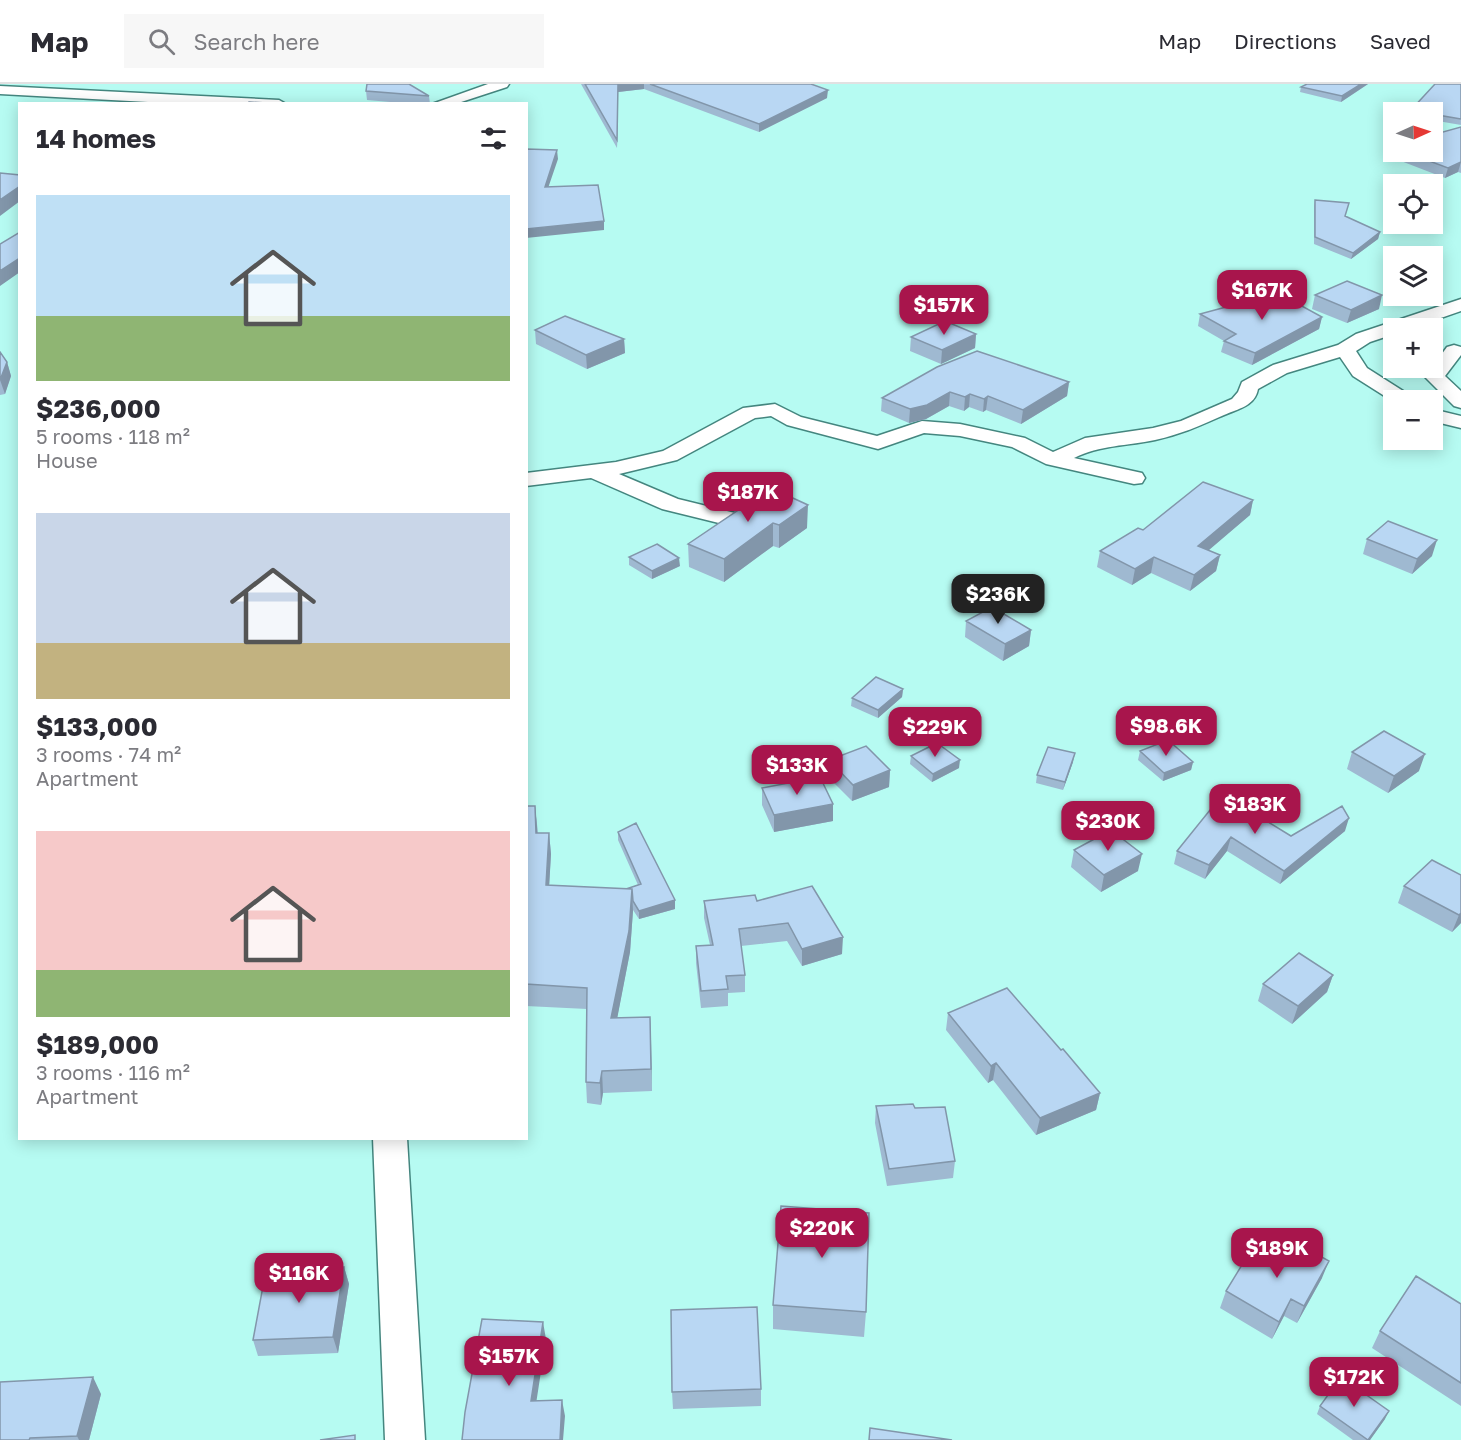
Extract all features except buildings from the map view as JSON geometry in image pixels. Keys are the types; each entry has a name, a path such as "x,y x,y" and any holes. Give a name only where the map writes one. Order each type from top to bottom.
{"street":[{"path":"446,102 502,84"},
{"path":"0,90 239,102"},
{"path":"1053,460 1085,444 1153,434 1188,425 1239,403 1248,393 1250,386 1280,369 1345,349 1363,338 1433,316 1461,304"},
{"path":"1345,349 1360,372 1388,390"},
{"path":"1454,351 1435,377 1461,402"},
{"path":"528,480 594,471 670,456 750,412 775,410 794,421 878,443 922,427 960,430 1018,442 1053,460 1107,470 1134,478"},
{"path":"1443,418 1461,422"},
{"path":"594,471 670,504 728,518"},
{"path":"390,1140 405,1440"}]}
